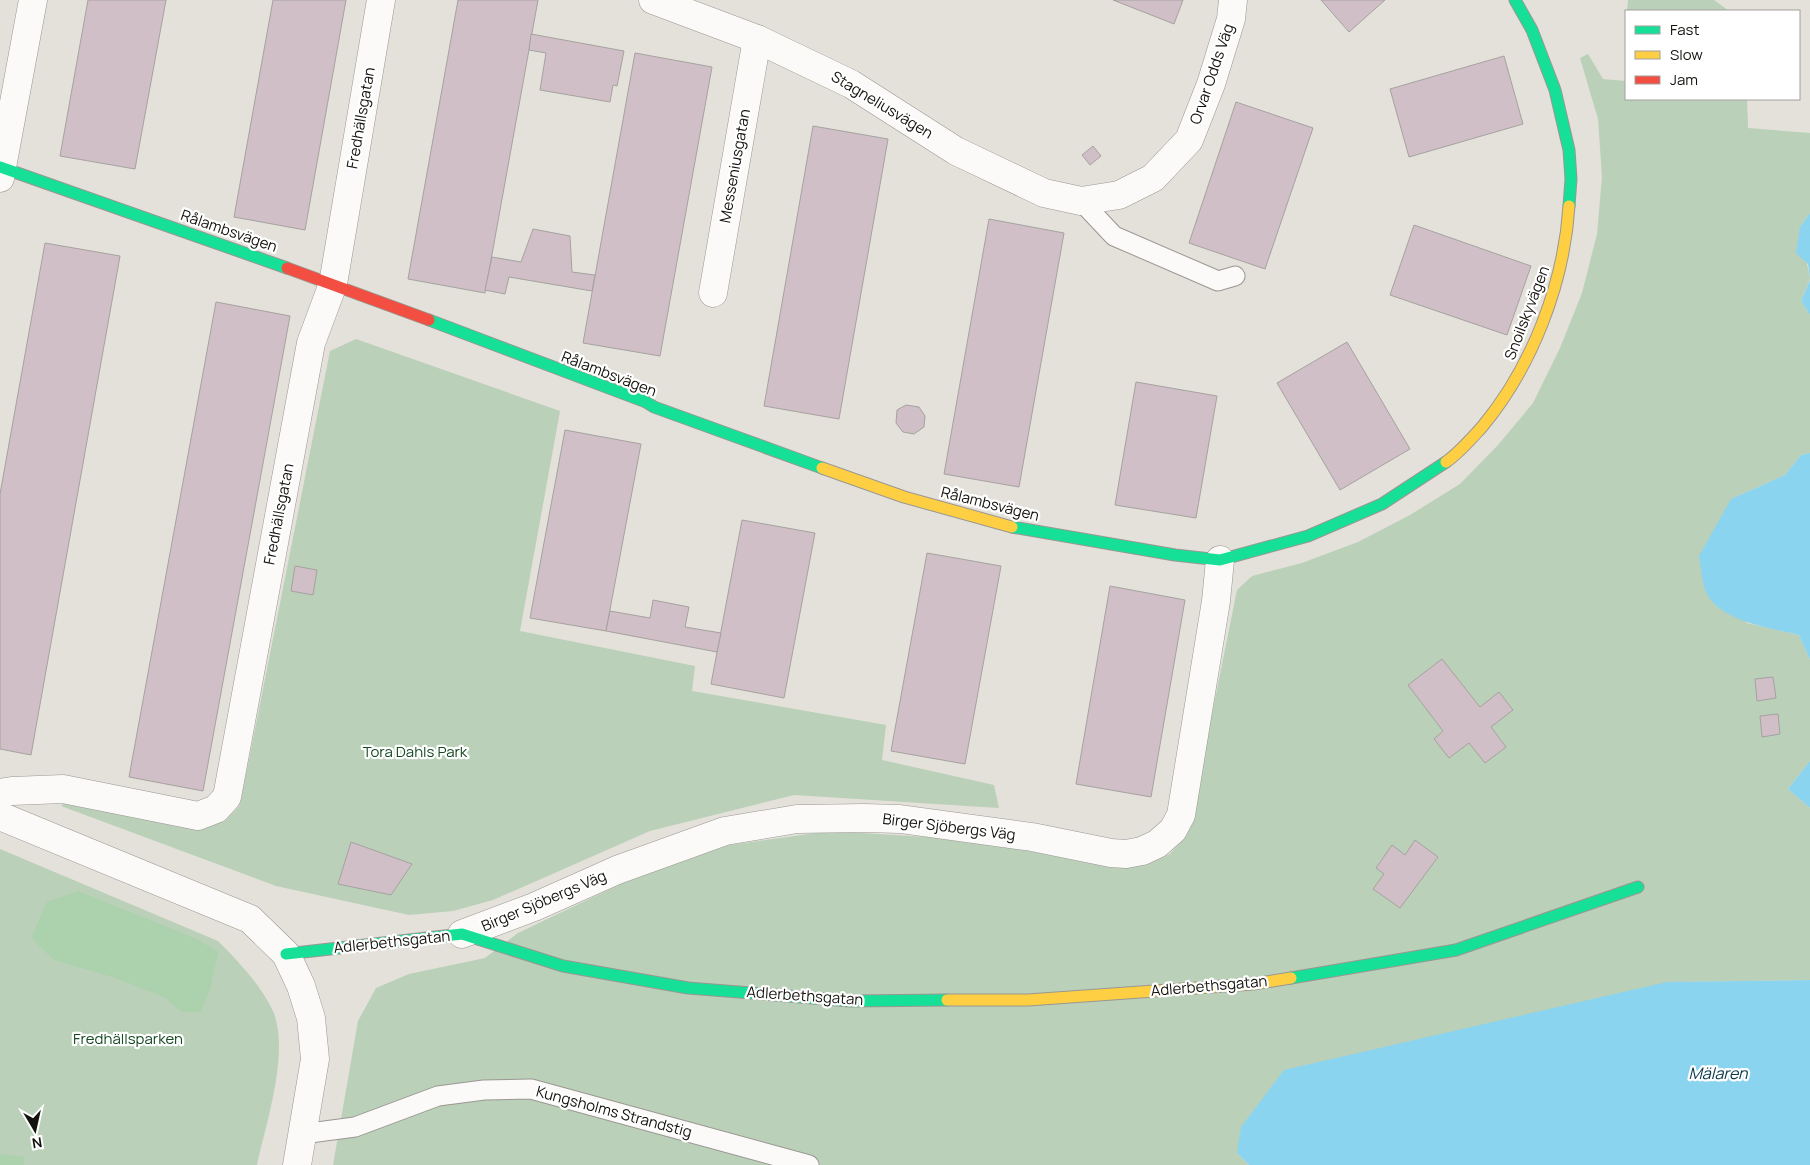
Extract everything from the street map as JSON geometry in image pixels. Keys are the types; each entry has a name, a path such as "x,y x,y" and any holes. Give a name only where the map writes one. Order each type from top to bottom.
{"street":[{"path":"1,171 33,0"},
{"name":"Fredhällsgatan","path":"0,793 63,789 198,816 216,809 227,798 311,343 333,284 381,0"},
{"name":"Stagneliusvägen","path":"653,0 757,39 851,84 956,151 1044,193 1081,201"},
{"name":"Orvar Odds Väg","path":"1081,201 1118,195 1153,178 1189,140 1211,84 1231,19 1233,0"},
{"name":"Snoilskyvägen","path":"1220,560 1308,536 1382,504 1449,460 1474,436 1497,409 1515,382 1532,350 1560,272 1568,227 1570,170 1569,150 1555,90 1532,30 1515,0"},
{"name":"Messeniusgatan","path":"713,293 757,39"},
{"name":"Rålambsvägen","path":"1,171 333,284 646,402 654,407 904,497 1018,529 1175,555 1220,560"},
{"name":"Birger Sjöbergs Väg","path":"462,934 534,907 617,870 725,831 797,820 864,818 900,820 1032,837 1111,853 1126,854 1150,848 1158,844 1173,830 1181,815 1216,601 1220,560"},
{"path":"0,816 250,919 286,954 301,986 311,1018 315,1059 297,1165"},
{"name":"Adlerbethsgatan","path":"286,954 462,934 563,966 688,988 850,1001 1028,1000 1253,984 1456,950 1638,887"}],"lane":[{"path":"1081,201 1114,236 1218,281 1235,276"},
{"name":"Kungsholms Strandstig","path":"302,1134 355,1127 438,1096 484,1090 531,1089 808,1165"}],"green space":[{"path":"1628,0 1714,0 1728,10 1627,10"},
{"path":"1588,54 1603,79 1625,81 1625,100 1747,100 1748,128 1810,133 1810,213 1800,227 1810,279 1801,301 1810,315 1810,453 1801,455 1785,475 1731,499 1747,623 1799,635 1810,660 1810,761 1788,789 1810,808 1810,980 1667,982 1237,1153 1249,1165 333,1165 358,1021 376,988 409,974 485,958 518,933 627,881 729,845 830,831 975,840 1114,868 1142,865 1170,854 1188,833 1237,590 1252,576 1302,563 1358,542 1410,515 1460,484 1498,445 1533,403 1560,348 1582,293 1597,234 1602,177 1598,119 1580,58"},
{"name":"Tora Dahls Park","path":"356,339 560,411 520,631 695,666 692,691 886,725 882,760 994,785 999,808 794,795 650,831 493,900 453,911 409,915 276,886 61,806 67,800 199,825 225,821 240,805 330,351"},
{"name":"Fredhällsparken","path":"0,849 218,941 247,972 271,1007 277,1023 279,1042 275,1085 257,1165 0,1165"},
{"path":"78,891 197,939 218,952 211,986 201,1012 182,1012 164,997 112,977 54,960 31,938 47,902"},
{"path":"0,1154 24,1157 24,1165 0,1165"}],"water":[{"path":"1810,213 1810,279 1808,264 1796,253 1800,227"},
{"path":"1810,280 1810,315 1801,301"},
{"path":"1810,453 1810,660 1799,635 1748,622 1735,617 1714,604 1705,590 1699,556 1731,499 1785,475 1801,455"},
{"path":"1810,761 1810,808 1788,789"},
{"name":"Mälaren","path":"1810,980 1810,1165 1249,1165 1237,1153 1241,1127 1284,1070 1667,982"}],"building":[{"path":"88,0 166,0 135,169 60,156"},
{"path":"273,0 346,0 305,230 234,217"},
{"path":"458,0 538,0 485,293 408,279"},
{"path":"1113,0 1183,0 1174,24"},
{"path":"1321,0 1385,0 1349,32"},
{"path":"531,34 624,51 617,86 613,85 610,102 540,90 546,53 529,50"},
{"path":"635,53 712,67 660,356 583,343"},
{"path":"1504,56 1523,124 1409,157 1390,89"},
{"path":"1236,102 1313,128 1265,269 1189,243"},
{"path":"813,126 888,139 839,419 764,406"},
{"path":"1093,146 1101,156 1090,165 1082,155"},
{"path":"989,219 1064,233 1019,487 944,474"},
{"path":"1414,225 1531,266 1507,335 1390,295"},
{"path":"533,229 570,236 572,272 595,275 592,291 509,277 505,294 485,290 492,257 521,262"},
{"path":"45,243 120,256 31,755 0,749 0,494"},
{"path":"216,302 290,316 203,791 129,777"},
{"path":"1347,342 1410,449 1340,490 1277,383"},
{"path":"1136,382 1217,396 1196,518 1115,505"},
{"path":"906,405 919,407 925,416 924,427 914,434 903,432 896,423 897,410"},
{"path":"565,430 641,444 606,631 530,618"},
{"path":"742,520 815,533 784,698 711,684"},
{"path":"927,553 1001,566 965,764 891,751"},
{"path":"295,566 317,570 313,595 291,591"},
{"path":"1110,586 1185,600 1151,797 1076,784"},
{"path":"653,600 689,607 685,627 721,633 717,652 606,631 610,611 650,618"},
{"path":"1442,659 1480,707 1499,692 1513,710 1491,727 1506,747 1485,763 1469,743 1449,758 1434,739 1443,731 1408,685"},
{"path":"1773,677 1776,698 1757,701 1755,679"},
{"path":"1778,714 1780,734 1762,737 1760,716"},
{"path":"1415,840 1438,857 1400,908 1373,889 1384,874 1376,868 1392,845 1405,855"},
{"path":"351,842 412,864 391,895 338,884"}],"traffic: fast":[{"path":"1515,0 1532,30 1555,90 1569,150 1571,179 1569,206"},
{"path":"0,167 287,268"},
{"path":"429,320 646,402 654,407 822,468"},
{"path":"1012,527 1175,555 1220,560 1308,536 1382,504 1446,462"},
{"path":"1291,978 1456,950 1638,887"},
{"path":"286,954 462,934 563,966 688,988 850,1001 947,1000"}],"traffic: slow":[{"path":"1446,462 1482,427 1516,378 1530,351 1542,323 1560,265 1569,206"},
{"path":"822,468 904,497 1012,527"},
{"path":"947,1000 1028,1000 1253,984 1291,978"}],"traffic: jam":[{"path":"287,268 429,320"}]}
